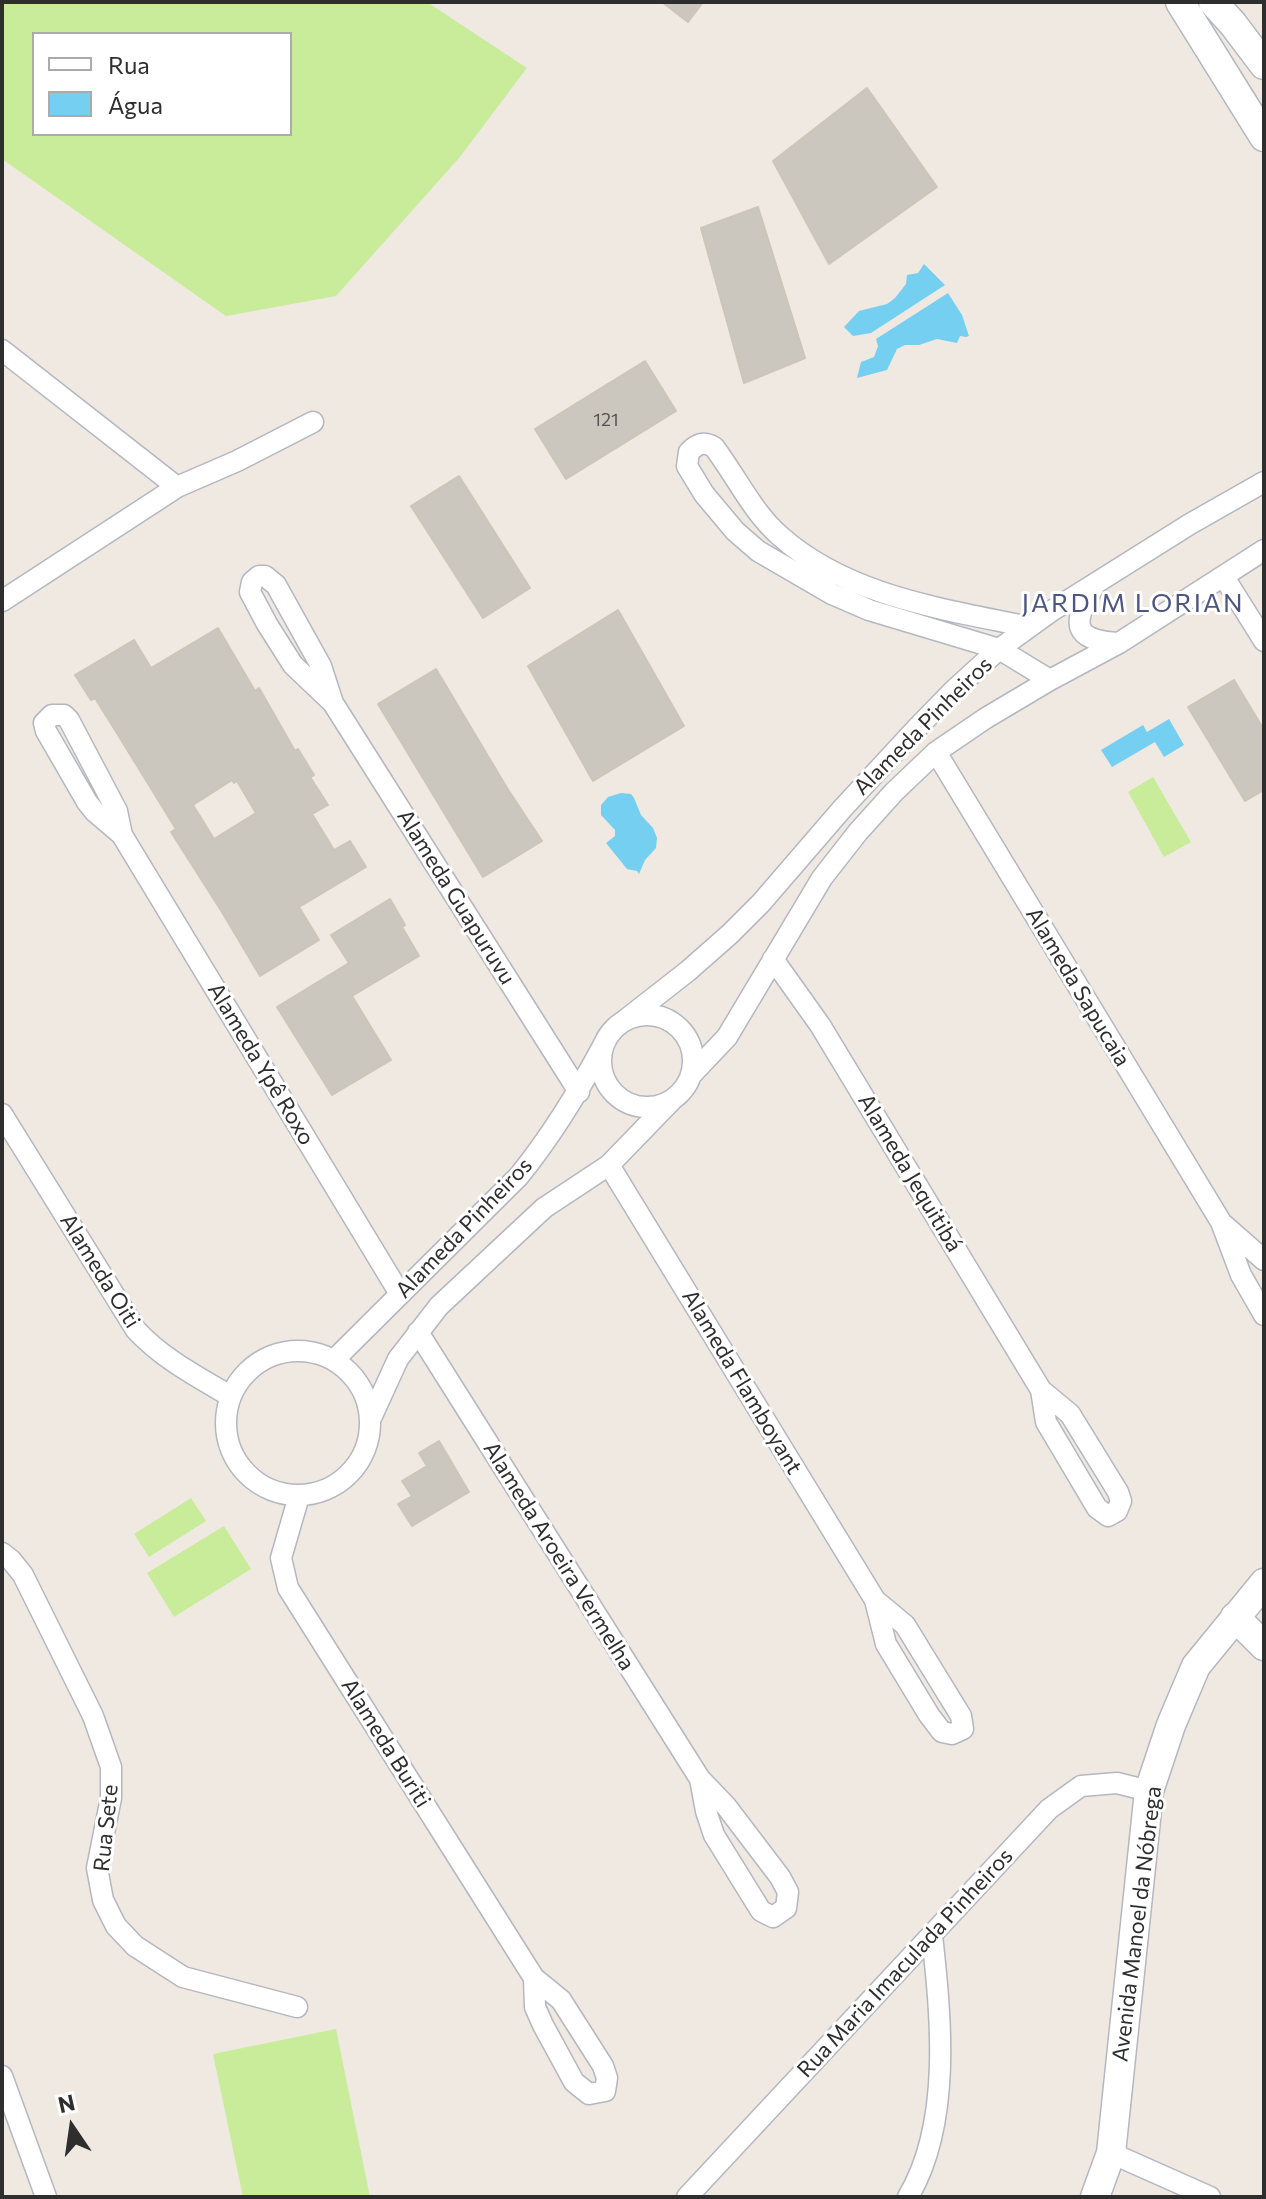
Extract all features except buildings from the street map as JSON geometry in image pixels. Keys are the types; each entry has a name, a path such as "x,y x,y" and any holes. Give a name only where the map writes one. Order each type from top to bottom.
{"main road":[{"path":"1180,2 1264,137"},
{"path":"1213,2 1262,63"},
{"path":"1236,93 1230,72 1232,58 1245,53 1262,63"},
{"name":"Avenida Manoel da Nóbrega","path":"1095,2197 1111,2153 1149,1791 1171,1725 1196,1666 1264,1583"},
{"path":"1235,1617 1264,1646"}],"street":[{"path":"2,350 177,487"},
{"path":"4,598 177,487 237,461 313,422"},
{"path":"1029,627 904,598 841,575 778,534 760,515 714,447 706,443 694,446 689,452 687,466 704,494 735,531 758,551 832,594 869,610 999,649 1050,680"},
{"name":"Alameda Pinheiros","path":"624,1021 730,934 925,720 999,649 1190,524 1264,482"},
{"path":"735,531 760,515"},
{"name":"Alameda Pinheiros","path":"691,1075 727,1037 822,878 894,792 936,752 986,718 1119,643 1264,550"},
{"name":"Alameda Guapuruvu","path":"333,703 321,666 276,585 265,576 259,576 252,582 250,592 267,624 293,665 333,703 579,1092"},
{"path":"1224,577 1264,641"},
{"path":"1095,584 1081,609 1080,625 1086,634 1098,642 1119,643"},
{"name":"Alameda Ypê Roxo","path":"122,835 117,811 69,720 64,715 52,715 44,723 87,802 122,835 400,1294"},
{"name":"Alameda Sapucaia","path":"936,752 1221,1222 1241,1275 1264,1315"},
{"name":"Alameda Jequitibá","path":"773,959 820,1025 1041,1390 1070,1414 1118,1492 1121,1501 1117,1511 1108,1516 1097,1508 1046,1422 1041,1390"},
{"path":"638,1015 654,1015 670,1020 682,1030 690,1044 693,1059 691,1075 684,1089 673,1099 645,1107 630,1104 608,1086 602,1073 604,1044 612,1031 624,1021 638,1015"},
{"name":"Alameda Pinheiros","path":"334,1360 519,1176 579,1092 604,1044"},
{"name":"Alameda Pinheiros","path":"371,1418 398,1359 458,1287 544,1208 609,1165 673,1099"},
{"name":"Alameda Oiti","path":"2,1114 136,1330 166,1358 230,1396"},
{"name":"Alameda Flamboyant","path":"609,1165 875,1600 886,1644 929,1715 942,1732 952,1734 963,1729 961,1716 905,1625 875,1600"},
{"name":"Alameda Sapucaia","path":"1221,1222 1264,1260"},
{"name":"Alameda Aroeira Vermelha","path":"418,1332 700,1779 726,1806 780,1877 788,1892 786,1908 773,1917 761,1911 714,1835 700,1779"},
{"path":"286,1351 311,1351 334,1360 353,1375 365,1395 371,1418 369,1442 359,1463 343,1480 323,1492 299,1496 275,1493 254,1482 237,1465 227,1443 224,1419 230,1396 243,1375 262,1359 286,1351"},
{"name":"Alameda Buriti","path":"299,1496 281,1558 288,1588 534,1978 561,2000 603,2066 607,2078 605,2091 589,2094 574,2082 535,2007 534,1978"},
{"name":"Rua Sete","path":"2,1553 23,1575 103,1738 111,1767 111,1798 97,1868 103,1900 116,1926 135,1946 183,1977 297,2007"},
{"name":"Rua Maria Imaculada Pinheiros","path":"687,2197 1049,1809 1081,1786 1117,1783 1149,1791"},
{"path":"908,2197 920,2177 934,2125 938,2087 940,2008 932,1935"},
{"path":"2,2076 46,2197"},
{"path":"1111,2153 1210,2197"}],"green space":[{"path":"2,2 427,2 527,68 459,158 336,296 226,316 2,159"},
{"path":"1153,777 1191,842 1164,857 1128,792"},
{"path":"191,1498 206,1521 149,1557 134,1534"},
{"path":"224,1526 251,1569 174,1617 147,1573"},
{"path":"336,2029 370,2197 243,2197 213,2054"}],"water":[{"path":"924,264 945,285 871,333 853,336 844,327 859,311 887,304 895,298 906,284 907,275 918,273"},
{"path":"948,293 962,315 969,336 960,336 957,343 937,339 919,345 905,345 897,349 887,370 857,378 861,362 874,357 878,346 876,339"},
{"path":"1169,719 1184,745 1164,757 1155,742 1112,767 1101,750 1143,725 1147,732"},
{"path":"631,794 657,838 656,848 645,860 639,874 627,869 606,843 615,836 615,830 601,815 601,805 608,797"}],"district":[{"name":"JARDIM LORIAN","path":"1133,603"}]}
